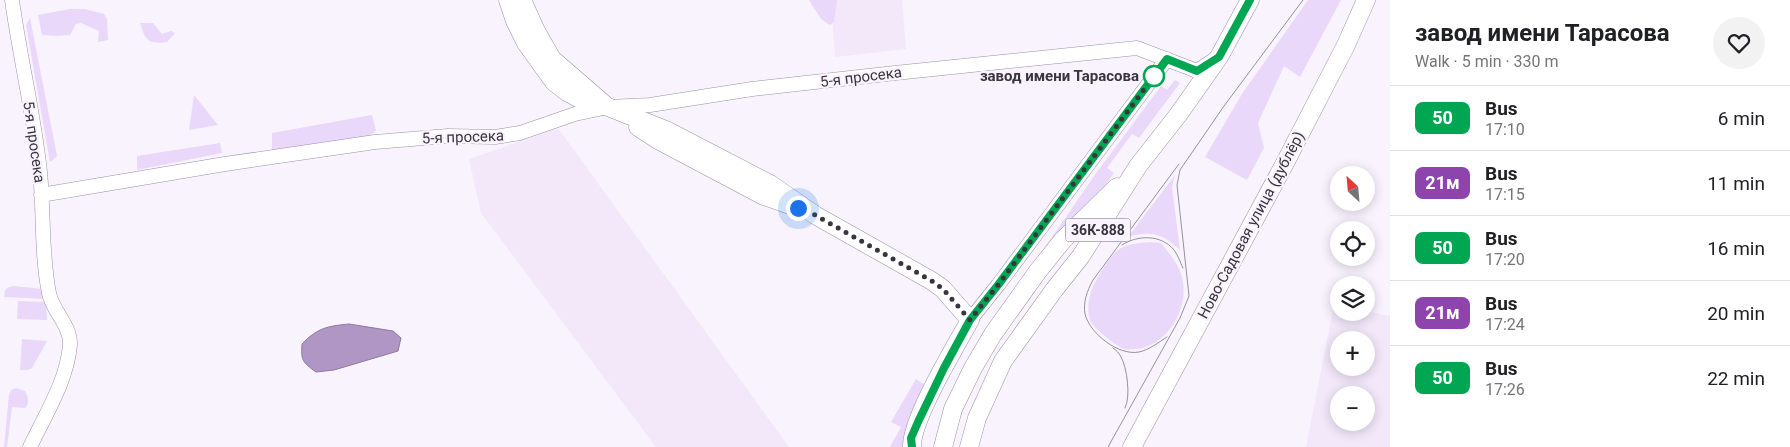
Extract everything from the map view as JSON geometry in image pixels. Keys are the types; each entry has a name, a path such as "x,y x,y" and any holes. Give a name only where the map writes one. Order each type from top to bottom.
{"main road":[{"path":"508,0 515,21 526,43 554,82 582,100 608,107"},
{"path":"522,0 536,31 552,59 608,107 658,140 764,196 815,215 943,289 970,320 918,422 911,438 912,447"},
{"name":"36К-888","path":"969,447 977,418 1003,361 1081,256 1138,166 1178,115 1219,57 1250,0"},
{"name":"Ново-Садовая улица (дублёр)","path":"1132,447 1285,163 1346,45 1366,0"},
{"name":"36К-888","path":"943,447 953,409 972,368 993,334 1038,271 1063,240 1138,166"}],"street":[{"name":"5-я просека","path":"12,0 40,172 41,195 225,164 375,142 448,136 495,137 520,134 575,114 608,107 650,106 752,89 1137,48 1197,71 1219,57"},
{"path":"970,320 1167,59"},
{"path":"30,447 58,387 67,362 70,343 65,323 49,295 42,236 41,195"}],"shaded area":[{"path":"809,0 837,0 834,22 830,25 821,19"},
{"path":"831,0 902,0 906,49 835,57"},
{"path":"1308,0 1341,0 1300,77 1284,66 1258,123 1264,148 1247,180 1205,157 1242,94"},
{"path":"70,9 85,9 104,14 107,19 108,40 98,42 99,31 81,23 76,24 70,35 42,35 38,15"},
{"path":"30,18 57,156 50,162 26,25"},
{"path":"140,23 153,23 162,34 171,31 175,33 167,42 152,42 144,34"},
{"path":"1175,80 1180,83 1139,138 1132,134 1107,168 1114,173 1021,304 1023,279 1097,172 1161,86 1167,90"},
{"path":"194,95 218,125 189,130"},
{"path":"372,115 376,131 369,136 272,151 272,133"},
{"path":"558,128 789,447 656,447 481,213 469,159"},
{"path":"220,143 222,153 137,170 137,156"},
{"path":"1175,175 1172,187 1180,250 1168,240 1156,235 1143,234 1128,237"},
{"path":"1149,242 1161,243 1172,257 1180,271 1184,294 1177,317 1171,328 1163,336 1143,348 1124,349 1106,337 1091,322 1088,312 1090,294 1103,268 1117,251 1128,245"},
{"path":"14,286 43,289 46,299 4,297 5,290"},
{"path":"18,301 46,302 47,320 17,319"},
{"path":"1375,313 1390,316 1390,447 1306,447 1331,321 1375,321"},
{"path":"349,324 393,331 401,338 398,351 334,370 316,372 305,363 302,357 302,344 307,339 323,329"},
{"path":"22,339 47,341 32,368 27,370 20,370"},
{"path":"916,379 934,391 910,447 890,447 901,427 891,422"},
{"path":"16,388 25,391 28,402 25,408 12,407 7,447 4,447 9,395 11,390"}],"tram line":[{"path":"1108,447 1180,318 1189,296 1177,185 1180,170 1224,106 1303,0"},
{"path":"1167,337 1143,351 1123,351 1106,342 1093,329 1085,314 1085,301 1093,280 1179,164"},
{"path":"1122,245 1142,238 1162,241 1174,250 1183,268"},
{"path":"1113,348 1121,357 1126,375 1128,397 1125,408"}],"bus line":[{"name":"50","path":"912,447 911,438 918,422 970,320 1154,76 1167,59 1197,71 1219,57 1250,0"}],"place":[{"name":"завод имени Тарасова","path":"1154,76"}],"route":[{"path":"798,208 815,215 932,281 943,289 970,320 1154,76"}]}
